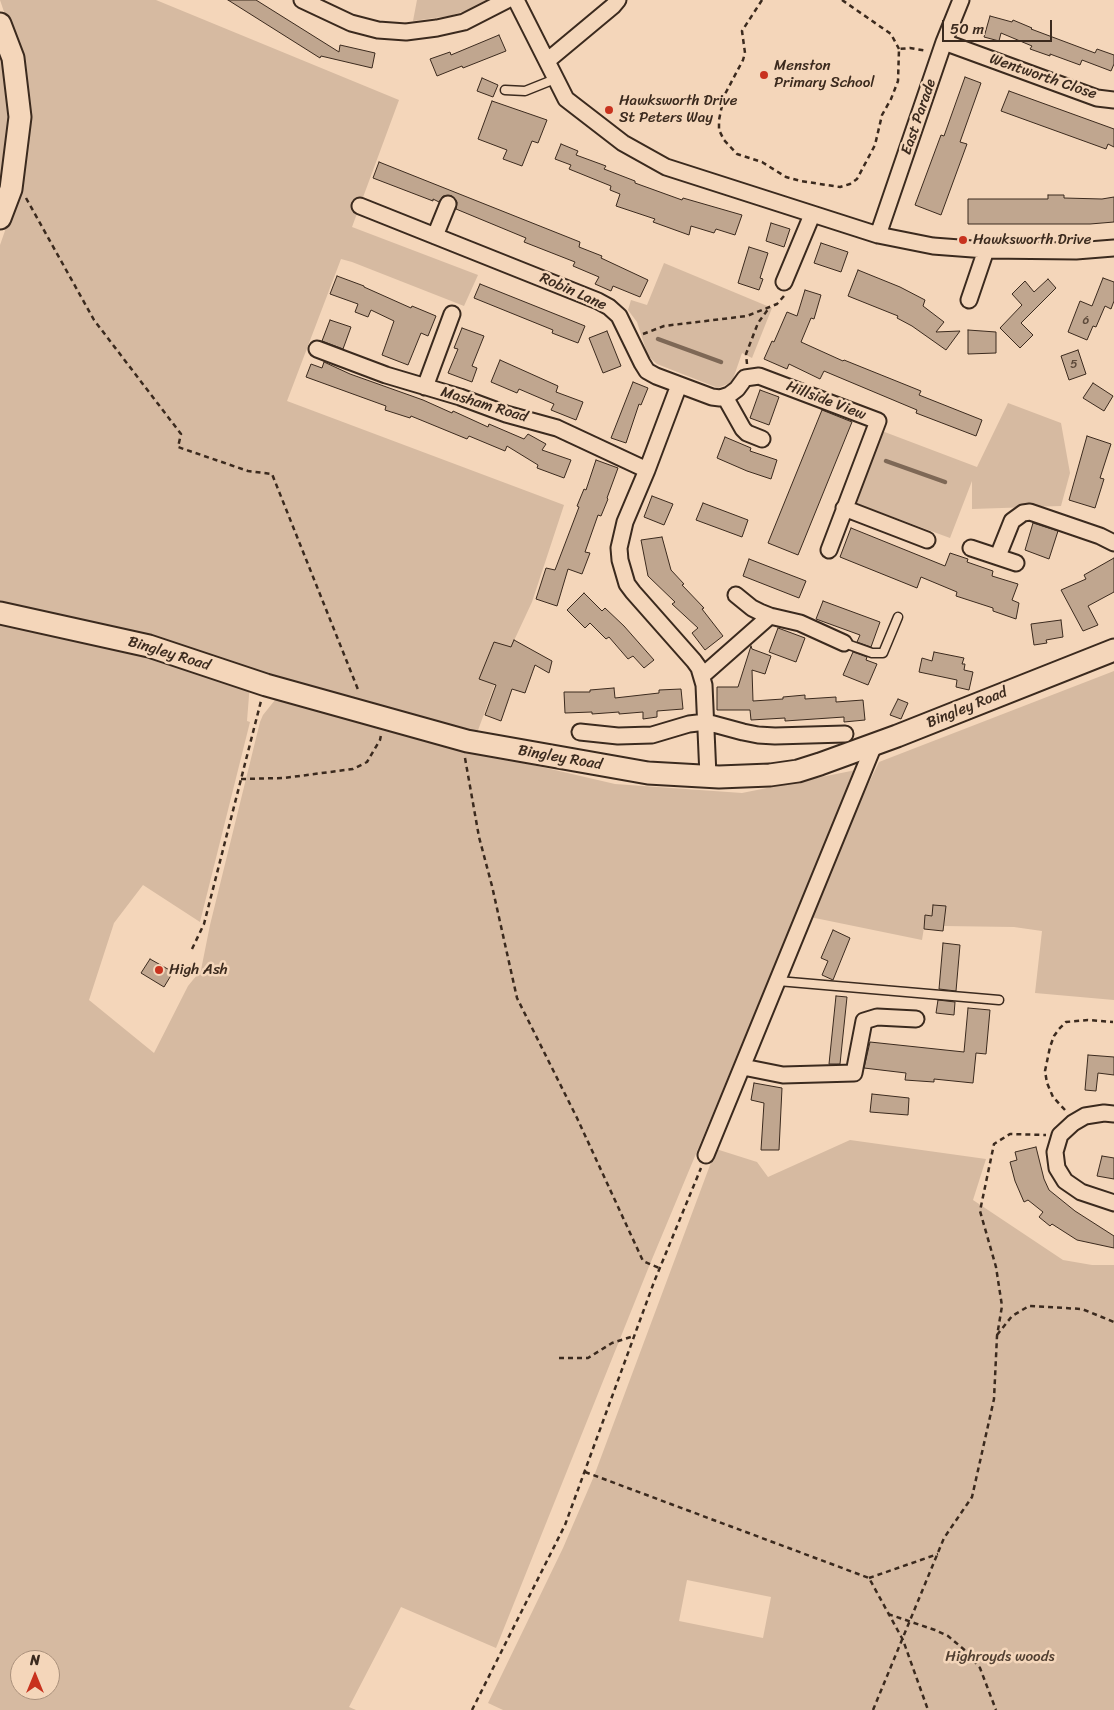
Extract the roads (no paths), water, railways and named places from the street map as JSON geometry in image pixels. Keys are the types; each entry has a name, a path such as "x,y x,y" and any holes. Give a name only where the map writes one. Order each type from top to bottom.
{"street":[{"path":"302,0 351,23 378,30 406,32 464,22 507,0"},
{"path":"516,0 566,99 623,144 666,167 878,235 933,246 986,250 1114,248"},
{"path":"547,61 618,0"},
{"name":"East Parade","path":"878,235 960,0"},
{"path":"0,24 13,58 20,117 11,188 0,218"},
{"name":"Wentworth Close","path":"942,49 1097,98 1114,100"},
{"path":"435,236 448,204"},
{"name":"Robin Lane","path":"360,206 609,307 619,316 642,363 648,370 656,376 679,384"},
{"path":"784,282 812,215"},
{"path":"969,300 986,250"},
{"path":"426,387 452,314"},
{"name":"Masham Road","path":"317,349 386,375 460,397 506,414 557,428 647,470"},
{"name":"Hillside View","path":"725,396 738,389 741,382 749,377 760,376 878,421 829,550"},
{"path":"708,776 702,676 694,661 627,584 620,560 620,538 679,384 712,397 720,398 725,396 743,429 747,433 762,439"},
{"path":"844,508 927,540"},
{"path":"998,556 1012,521 1023,513 1030,512 1100,536 1114,543"},
{"path":"971,548 1016,563"},
{"path":"736,595 752,608 770,616 800,623 844,643"},
{"name":"Bingley Road","path":"0,613 150,646 266,685 467,741 630,770 708,776 770,775 798,771 874,745 1114,650"},
{"path":"702,676 770,616"},
{"path":"580,732 618,736 652,735 689,724 706,722 758,735 845,734"},
{"path":"706,1155 874,745"},
{"path":"742,1067 784,1075 854,1073 864,1022 877,1016 916,1019"},
{"path":"1114,1114 1104,1113 1085,1116 1078,1120 1060,1135 1055,1152 1057,1168 1065,1181 1081,1192 1114,1203"}],"lane":[{"path":"505,90 525,91 555,79"},
{"path":"844,643 872,654 883,654 898,618"},
{"path":"778,981 999,1000"}],"waterway":[{"path":"658,339 721,362"},
{"path":"886,461 945,482"}],"place":[{"name":"Menston Primary School","path":"764,75"},
{"name":"Hawksworth Drive St Peters Way","path":"609,110"},
{"name":"Hawksworth Drive","path":"963,240"},
{"name":"High Ash","path":"159,970"}],"park label":[{"name":"Highroyds woods","path":"1000,1657"}]}
